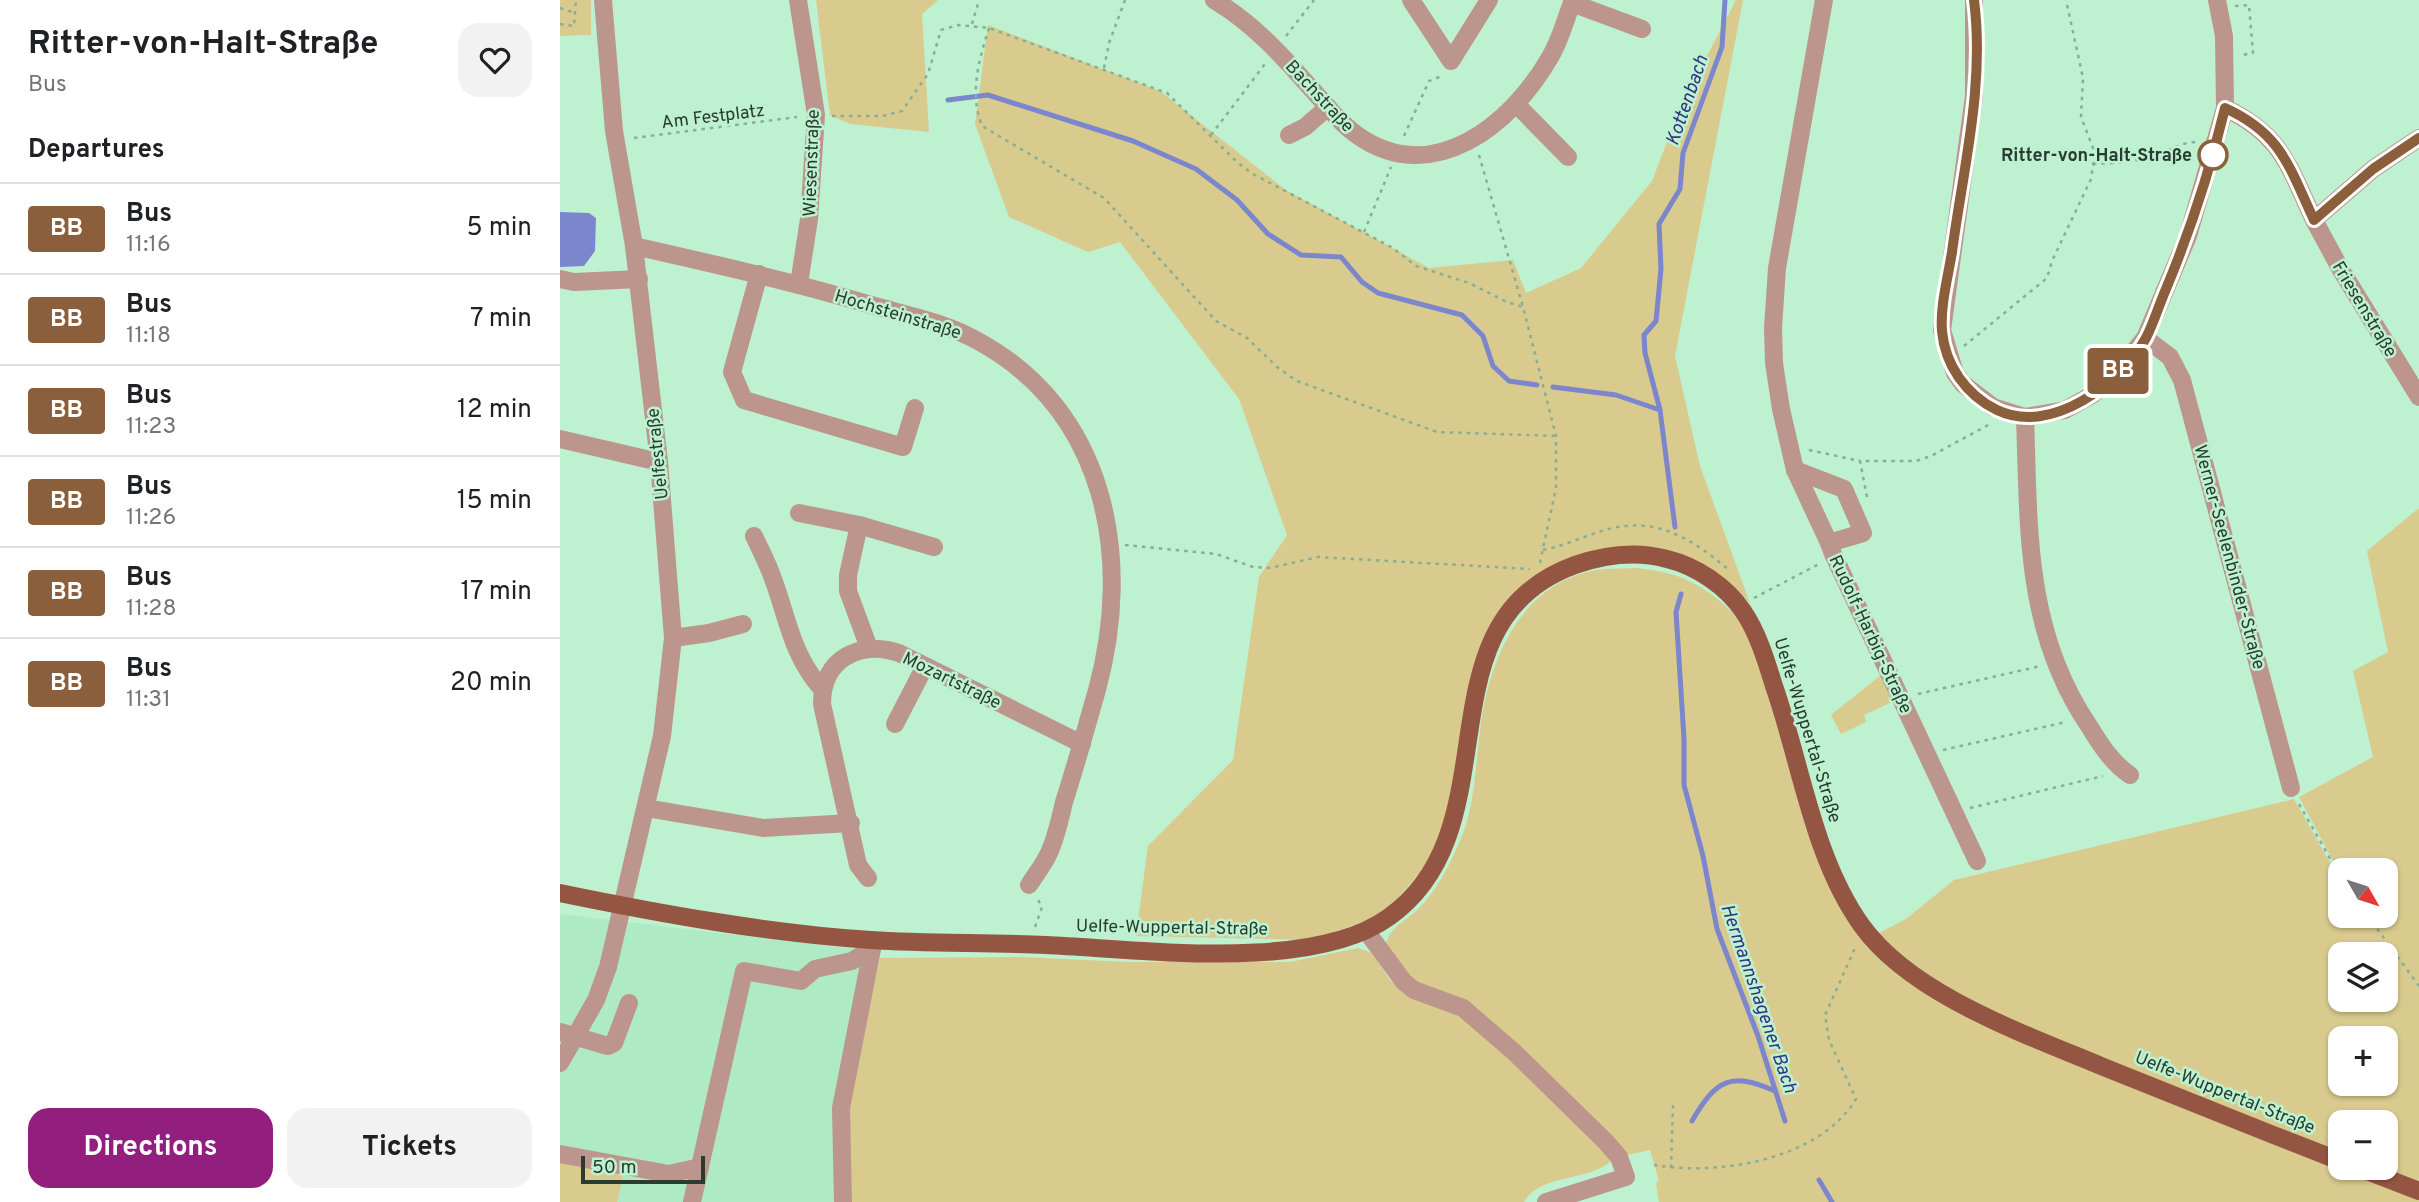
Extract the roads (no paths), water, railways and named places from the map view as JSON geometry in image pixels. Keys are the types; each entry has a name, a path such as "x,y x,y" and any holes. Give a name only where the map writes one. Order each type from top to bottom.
{"main road":[{"name":"Uelfe-Wuppertal-Straße","path":"560,893 764,929 873,944 1210,953 1310,948 1367,932 1396,913 1414,895 1448,839 1458,808 1481,666 1505,617 1530,588 1563,570 1604,557 1640,555 1674,561 1701,573 1721,587 1741,609 1764,654 1826,854 1850,906 1867,932 1927,983 1980,1014 2328,1156"},
{"path":"2391,1180 2419,1191"}],"street":[{"name":"Uelfestraße","path":"560,1063 569,1034 604,978 666,714 673,638 659,462 639,279 614,131 603,0"},
{"name":"Wiesenstraße","path":"798,0 816,115 809,219 799,284"},
{"name":"Bachstraße","path":"1214,0 1317,85 1328,107 1357,136 1398,152 1445,152 1461,147 1517,105 1550,59 1573,2"},
{"path":"1411,0 1446,68 1489,0"},
{"path":"1824,0 1777,268 1774,363 1795,470 1829,543"},
{"path":"1974,0 1974,96 1942,330 1955,373 1963,384 1975,395 2005,413 2025,417 2065,410 2092,395 2114,376 2146,338 2188,236 2225,108 2224,36 2217,0"},
{"path":"1573,2 1642,29"},
{"path":"1517,105 1568,158"},
{"path":"1289,135 1305,127 1328,107"},
{"name":"Friesenstraße","path":"2225,108 2243,116 2277,144 2341,270 2419,397"},
{"path":"2314,220 2373,169 2419,138"},
{"name":"Hochsteinstraße","path":"634,246 799,284 948,327 993,349 1016,366 1049,398 1082,447 1102,494 1111,543 1113,578 1110,631 1082,744 1049,853 1030,885"},
{"path":"759,274 732,372 744,400 903,447 915,408"},
{"path":"560,279 574,282 639,279"},
{"name":"Werner-Seelenbinder-Straße","path":"2146,338 2170,357 2182,380 2291,788"},
{"path":"2025,417 2026,520 2033,575 2054,662 2083,718 2105,751 2127,773"},
{"path":"560,439 659,462"},
{"name":"Rudolf-Harbig-Straße","path":"1795,470 1844,489 1863,533 1829,543 1902,698 1924,754 1978,861"},
{"path":"799,513 859,525 934,547"},
{"path":"859,525 848,575 848,592 869,648 849,653 837,662 822,689 824,722 851,823 858,865 868,878"},
{"path":"754,536 772,575 802,666 822,689"},
{"path":"673,638 709,633 743,624"},
{"name":"Mozartstraße","path":"869,648 884,648 925,666 1082,744"},
{"path":"895,724 925,666"},
{"path":"646,808 763,828 851,823"},
{"path":"1367,932 1404,982 1414,990 1463,1008 1514,1052 1619,1157 1641,1171 1546,1202"},
{"path":"692,1202 744,971 802,981 815,969 852,961 873,944"},
{"path":"844,1202 841,1108 873,944"},
{"path":"569,1034 608,1046 614,1043 629,1003"},
{"path":"560,1154 669,1174 700,1167"}],"water":[{"path":"560,212 589,213 596,218 595,251 584,266 560,267"}],"waterway":[{"name":"Kottenbach","path":"1660,410 1645,353 1644,335 1656,321 1661,269 1659,224 1680,189 1683,153 1722,47 1725,0"},
{"name":"Hermannshagener Bach","path":"948,100 988,95 1133,141 1196,169 1237,200 1268,234 1301,255 1341,257 1362,282 1378,293 1462,315 1483,336 1493,366 1509,381 1537,385"},
{"name":"Hermannshagener Bach","path":"1553,387 1616,395 1660,410 1675,527"},
{"name":"Hermannshagener Bach","path":"1681,594 1676,612 1684,739 1684,785 1703,856 1717,929 1758,1036 1785,1121"},
{"path":"1692,1121 1709,1096 1726,1083 1746,1081 1775,1091"},
{"name":"Hermannshagener Bach","path":"1819,1180 1832,1202"}],"place":[{"name":"Ritter-von-Halt-Straße","path":"2213,155"}]}
